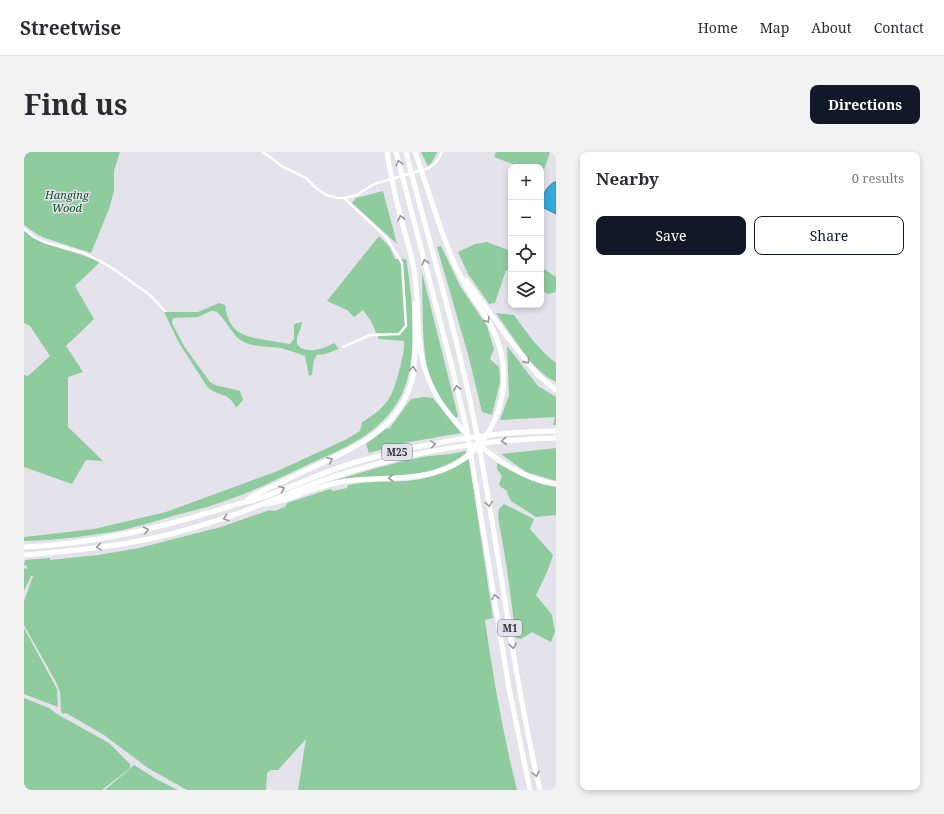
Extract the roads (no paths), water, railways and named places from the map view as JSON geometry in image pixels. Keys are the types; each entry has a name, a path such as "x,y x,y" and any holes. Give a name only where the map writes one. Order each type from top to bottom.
{"highway":[{"path":"387,152 395,194 413,265 416,283 419,338 423,366 426,376 436,396 453,418 472,438 496,457 526,475 543,482 556,484"},
{"name":"M1","path":"396,152 452,366 466,426 509,688 530,790"},
{"name":"M1","path":"406,152 458,351 475,424 519,687 540,790"},
{"path":"262,505 274,504 311,490 339,482 365,479 408,478 428,475 449,467 467,456 487,434 498,415 505,378 504,363 501,352 490,324 466,287 454,262 415,152"},
{"path":"454,262 506,335 538,375 556,390"},
{"path":"245,502 254,495 366,442 395,415 409,389 413,376 416,283"},
{"name":"M25","path":"24,547 59,544 131,534 181,522 256,499 356,462 426,445 500,434 556,431"},
{"name":"M25","path":"24,555 81,550 138,541 170,534 234,515 332,477 395,459 467,445 543,438 556,439"}],"street":[{"path":"263,152 283,167 306,178 326,195 344,198 357,195 367,188 381,182 434,166 439,160 442,152"},
{"path":"343,347 370,335 399,334 406,326 402,263 386,237 344,198"},
{"path":"24,229 34,237 44,242 84,253 109,266 150,295 165,311"}],"water":[{"path":"556,182 556,214 544,208 544,194 548,187"}],"park label":[{"name":"Hanging Wood","path":"67,200"}]}
